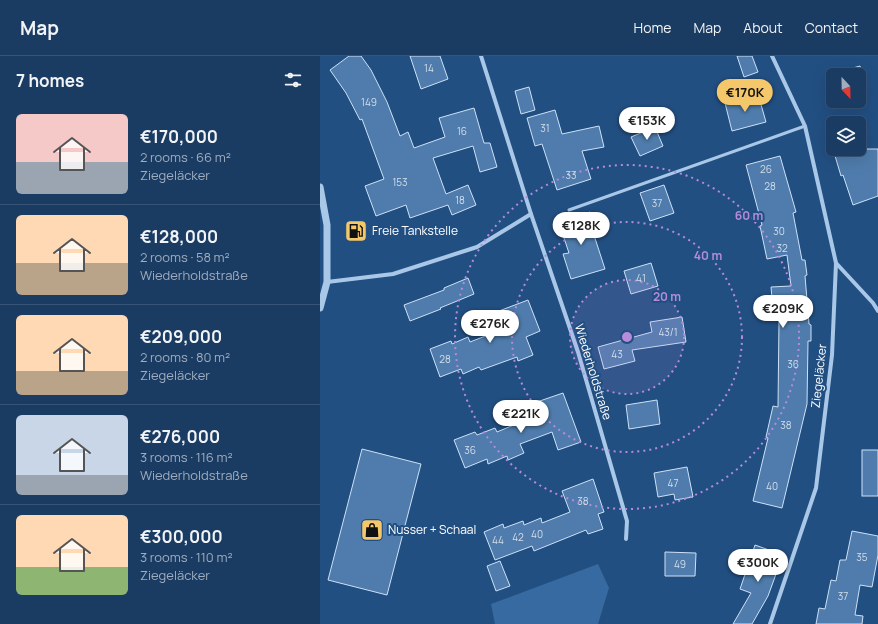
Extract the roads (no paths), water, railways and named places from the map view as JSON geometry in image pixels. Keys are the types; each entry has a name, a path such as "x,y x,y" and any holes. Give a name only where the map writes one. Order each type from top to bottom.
{"street":[{"name":"Wiederholdstraße","path":"481,56 531,214 578,352 627,521 626,539"},
{"name":"Ziegeläcker","path":"770,624 816,488 832,355 836,263 805,126 772,56"},
{"path":"320,187 327,225 327,282 320,308"},
{"path":"327,282 393,274 477,247 531,214"},
{"path":"836,263 873,303 878,311"}],"lane":[{"path":"569,210 805,126"}],"place":[{"name":"Freie Tankstelle","path":"356,231"},
{"name":"Nusser + Schaal","path":"372,530"}]}
